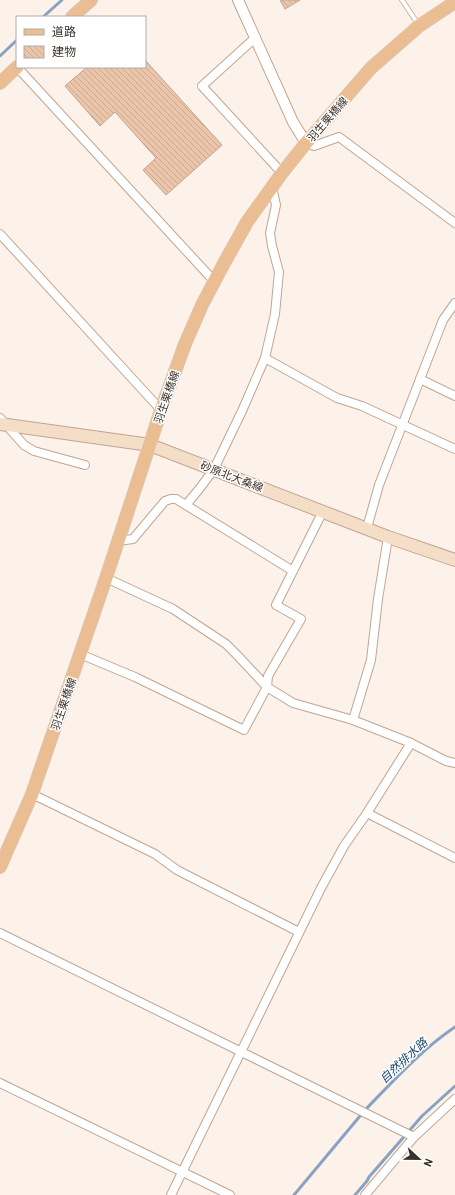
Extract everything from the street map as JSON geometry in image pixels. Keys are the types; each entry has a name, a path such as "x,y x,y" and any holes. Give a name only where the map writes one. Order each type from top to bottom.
{"main road":[{"path":"73,16 91,0"},
{"name":"羽生栗橋線","path":"0,867 32,794 106,578 161,410 185,344 214,281 247,222 282,173 306,143 371,68 419,26 455,2"},
{"path":"0,83 16,68"},
{"name":"砂原北大桑線","path":"2,422 150,445 388,537 455,560"}],"street":[{"path":"238,0 256,37 293,122 306,143 314,146 339,137 455,223"},
{"path":"256,37 202,86 282,173"},
{"path":"18,68 214,281"},
{"path":"186,505 214,469 242,411 265,358 275,314 279,272 270,233 276,205 272,187"},
{"path":"0,234 161,410"},
{"path":"367,528 379,485 443,320 453,308"},
{"path":"265,358 337,398 362,406 455,450"},
{"path":"420,379 455,396"},
{"path":"2,422 24,445 34,451 85,465"},
{"path":"118,541 133,539 165,501 176,499 293,571"},
{"path":"80,654 136,677 244,730 267,687 268,676 301,619 276,605 323,511"},
{"path":"354,720 370,660 388,537"},
{"path":"106,578 173,609 226,644 267,687 293,703 354,720 411,743 446,761 455,763"},
{"path":"171,1195 299,932 344,846 367,813 411,743"},
{"path":"32,794 155,854 177,870 299,932"},
{"path":"367,813 455,858"},
{"path":"0,933 414,1137"},
{"path":"0,1083 230,1195"},
{"path":"365,1195 414,1137 455,1099"}],"lane":[{"path":"402,0 419,26"}],"building":[{"path":"280,0 300,0 285,9"},
{"path":"146,61 222,145 166,195 143,170 156,158 115,112 100,126 65,86 86,68 146,68"}],"waterway":[{"path":"44,16 62,0"},
{"path":"0,56 16,41"},
{"name":"自然排水路","path":"366,1109 419,1055 455,1027"},
{"path":"355,1195 422,1116 455,1086"},
{"name":"自然排水路","path":"294,1195 360,1116"}]}
